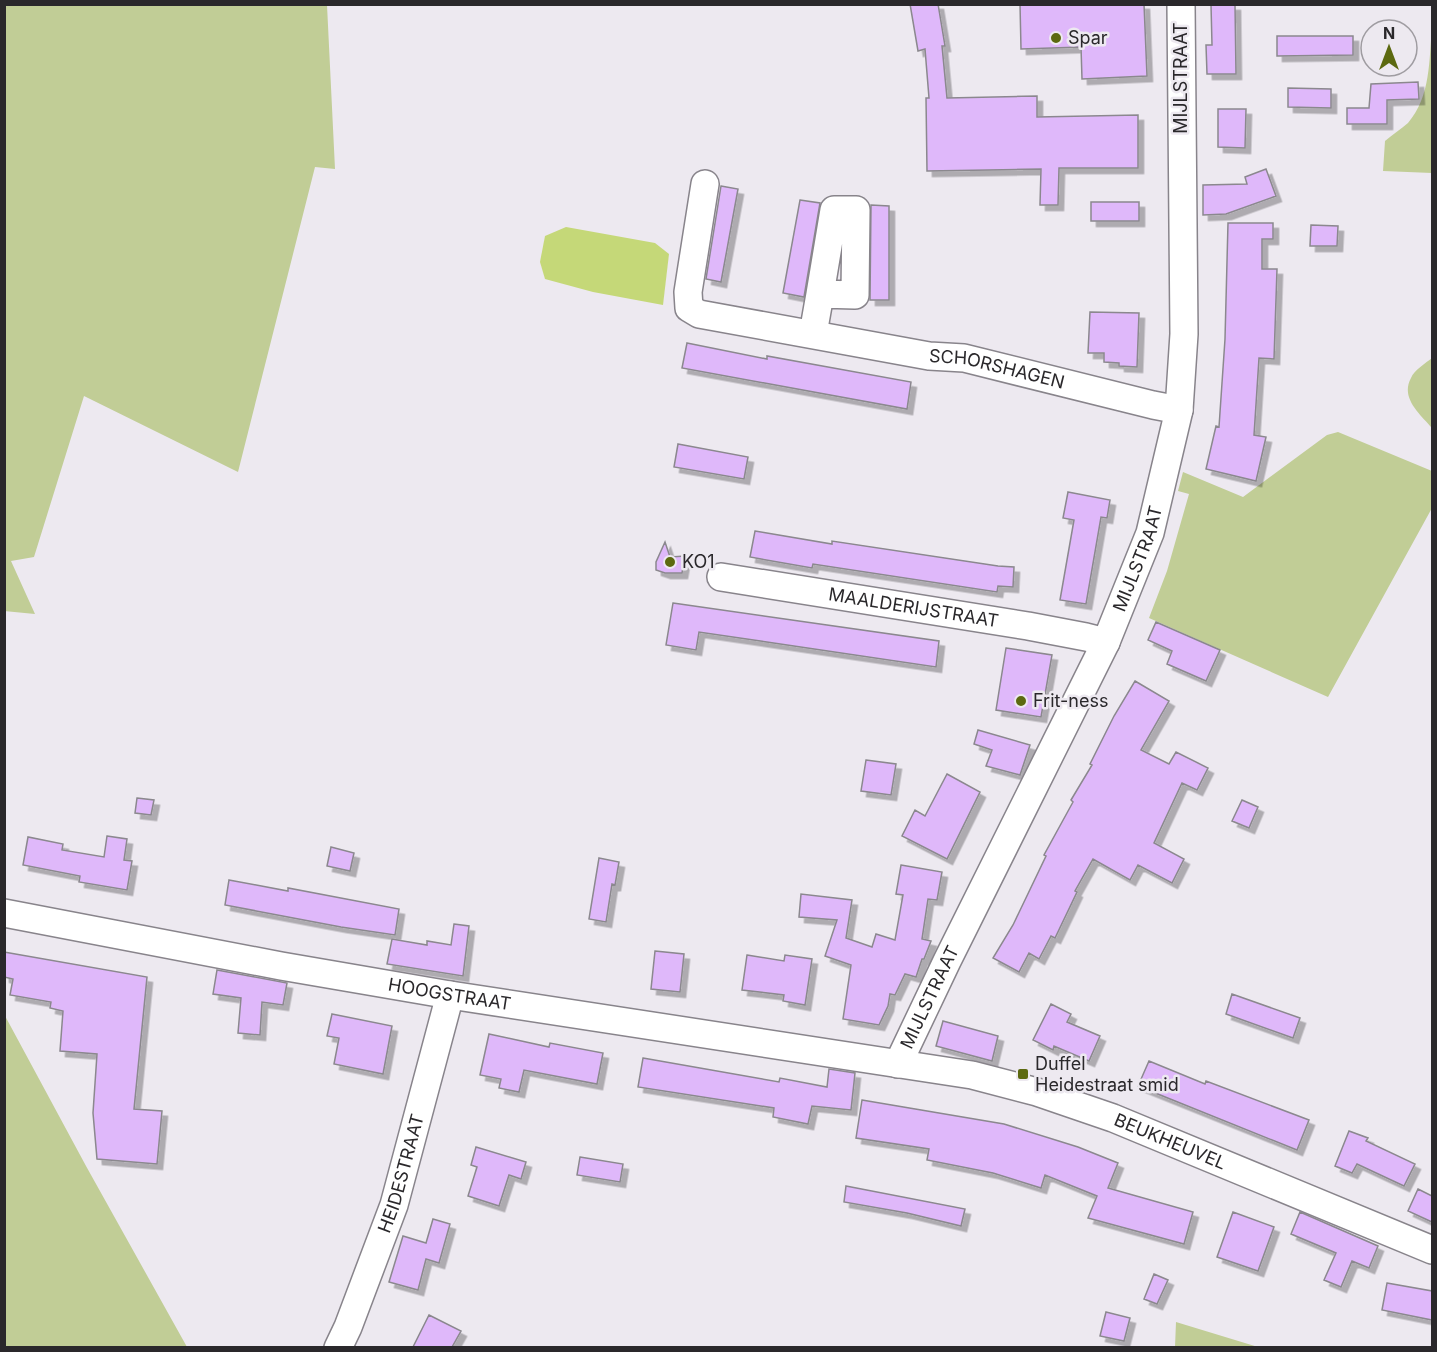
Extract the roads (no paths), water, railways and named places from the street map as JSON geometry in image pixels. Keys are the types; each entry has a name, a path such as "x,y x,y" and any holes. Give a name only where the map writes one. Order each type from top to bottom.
{"street":[{"name":"MIJLSTRAAT","path":"898,1064 946,961 1106,642 1150,533 1179,410 1184,334 1181,4"},
{"name":"SCHORSHAGEN","path":"705,184 688,292 689,308 699,314 929,356 964,358 1179,410"},
{"path":"813,334 820,294"},
{"name":"MAALDERIJSTRAAT","path":"721,577 1028,626 1106,642"},
{"name":"HOOGSTRAAT","path":"4,913 281,966 450,995 898,1064"},
{"name":"HEIDESTRAAT","path":"338,1347 348,1327 394,1205 450,995"},
{"name":"BEUKHEUVEL","path":"898,1064 972,1075 1071,1102 1432,1250"}],"place":[{"name":"Spar","path":"1056,38"},
{"name":"KO1","path":"670,562"},
{"name":"Frit-ness","path":"1021,701"},
{"name":"Duffel Heidestraat smid","path":"1023,1074"}]}
